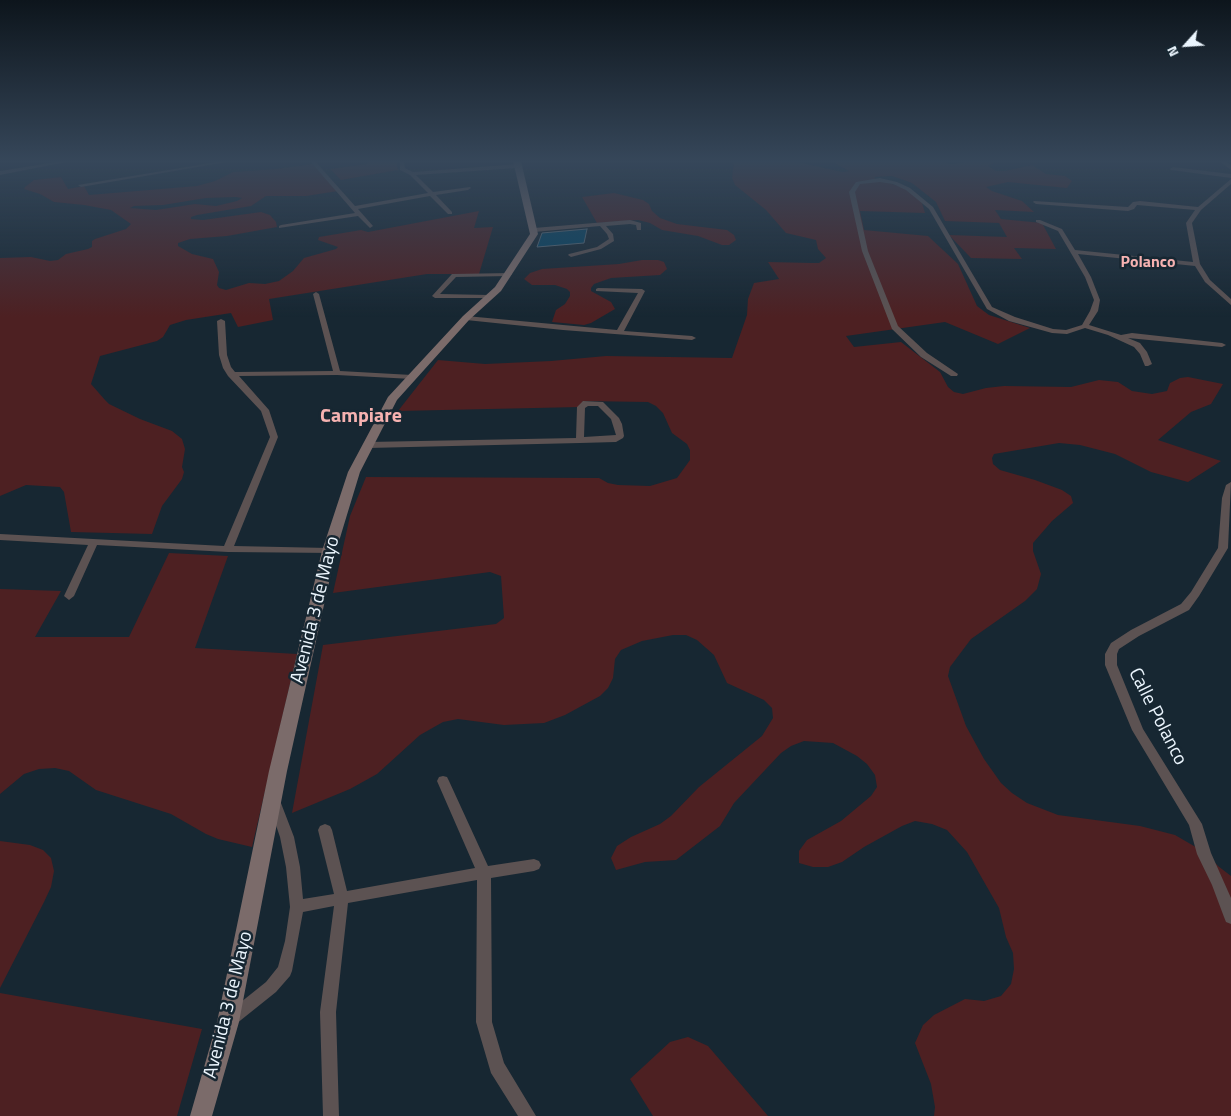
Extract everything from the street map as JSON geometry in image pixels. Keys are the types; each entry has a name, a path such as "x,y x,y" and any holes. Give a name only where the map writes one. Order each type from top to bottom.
{"street":[{"path":"530,213 534,230 630,222 639,224 639,229"},
{"path":"857,213 865,251 895,327 924,355 954,374"},
{"path":"934,213 989,308 1012,319 1052,331 1067,332 1085,326 1122,337 1137,345 1144,354 1148,364"},
{"path":"1196,213 1189,223 1197,264 1207,281 1231,303"},
{"path":"281,227 359,214 370,226"},
{"path":"1038,221 1060,230 1088,277 1097,300 1085,326"},
{"path":"571,254 599,248 612,240 610,234 601,224"},
{"name":"Avenida 3 de Mayo","path":"201,1116 228,1022 252,909 272,799 329,551 354,472 392,399 509,274 534,230"},
{"path":"1073,252 1197,264"},
{"path":"489,297 435,296 454,275 509,274"},
{"path":"598,290 642,291 620,332"},
{"path":"316,294 337,373"},
{"path":"466,318 692,338"},
{"path":"221,321 224,355 231,374 264,410 274,437 228,549"},
{"path":"1122,337 1132,335 1222,345"},
{"path":"231,374 337,373 412,377"},
{"path":"368,445 580,440 616,439 620,436 615,418 600,404 586,403 581,407 580,440"},
{"name":"Calle Polanco","path":"1231,484 1227,498 1223,548 1195,594 1175,613 1135,633 1115,646 1111,654 1111,665 1138,730 1195,824 1204,854 1219,884 1231,917"},
{"path":"0,537 228,549 329,551"},
{"path":"69,596 94,542"},
{"path":"443,781 484,873 484,1022 497,1067 528,1116"},
{"path":"228,1022 271,987 285,970 297,907 293,867 287,837 272,799"},
{"path":"326,830 342,898 328,1012 331,1116"},
{"path":"297,907 534,865"}],"shaded area":[{"path":"115,213 209,213 191,217 191,219 203,220 253,213 270,215 276,222 277,227 227,236 190,239 178,243 178,246 192,254 213,259 219,272 217,285 219,288 226,290 249,283 265,284 279,281 293,271 304,258 338,247 318,240 319,237 361,230 368,232 468,213 478,213 474,228 493,227 479,274 427,274 269,299 273,320 238,327 231,313 186,320 170,325 163,337 157,341 100,356 91,384 109,404 140,419 172,431 182,439 185,449 182,467 184,472 182,479 162,506 152,534 71,532 64,492 60,487 26,485 0,496 0,258 31,257 50,261 58,260 66,254 88,249 92,247 92,241 95,239 126,229 131,224"},
{"path":"591,213 654,213 660,218 677,224 727,230 734,235 736,240 729,245 722,245 698,236 662,230 650,223 638,220 597,223"},
{"path":"769,213 860,213 864,230 928,236 958,264 977,306 989,315 1030,328 998,344 945,322 846,336 854,347 901,342 940,372 948,387 954,392 963,394 1004,386 1071,387 1099,380 1118,382 1132,391 1152,394 1167,391 1170,383 1180,378 1188,377 1223,384 1211,404 1191,412 1158,440 1221,461 1188,482 1151,472 1115,454 1080,445 1059,443 994,454 992,458 993,464 1000,470 1062,490 1071,496 1073,503 1052,521 1033,543 1033,551 1041,574 1037,589 1025,601 971,639 950,667 948,676 966,726 984,759 1001,783 1012,793 1027,803 1058,815 1140,826 1175,835 1206,853 1231,876 1231,1116 934,1116 935,1107 931,1084 915,1043 923,1025 934,1015 965,999 984,1001 1001,996 1011,984 1014,969 1013,953 1006,937 999,908 967,852 947,830 932,824 915,821 864,847 842,862 828,867 813,867 799,863 799,851 807,840 841,821 871,796 877,787 875,775 867,764 857,756 833,743 804,741 791,746 781,753 734,803 720,826 676,860 645,862 616,870 611,858 617,846 631,837 660,824 671,816 699,787 762,736 773,718 772,708 764,700 727,683 714,655 697,640 686,635 673,635 642,641 621,650 615,659 613,678 608,688 600,696 565,715 544,723 504,725 458,719 443,722 420,735 377,774 350,789 292,813 323,645 496,624 504,618 501,576 490,572 333,593 350,516 366,477 599,478 608,483 618,485 650,486 677,478 690,460 690,450 687,444 672,433 663,413 656,406 648,402 583,401 580,407 398,411 438,360 485,364 606,356 732,358 747,315 748,299 754,283 779,279 768,262 819,263 826,258 818,249 816,240 786,233"},
{"path":"941,213 997,213 1001,219 1042,223 1056,249 1014,248 1022,259 971,258 949,235 1007,237 999,223 945,221"},
{"path":"642,260 664,262 667,269 660,275 611,278 594,284 591,291 611,302 615,309 584,325 552,322 556,310 565,304 570,296 570,292 567,289 555,285 532,285 524,279 530,273 542,269 619,264"},
{"path":"169,553 228,556 195,648 297,654 252,847 218,839 171,814 96,790 69,771 55,768 39,769 24,774 0,794 0,589 61,591 35,637 129,637"},
{"path":"0,841 30,845 43,850 51,858 54,871 51,887 0,988"},
{"path":"0,993 202,1029 177,1116 0,1116"},
{"path":"688,1037 708,1046 768,1116 653,1116 630,1079 670,1042"}],"building":[{"path":"587,229 584,243 537,247 542,233"}],"district":[{"name":"Polanco","path":"1148,263"},
{"name":"Campiare","path":"361,417"}]}
